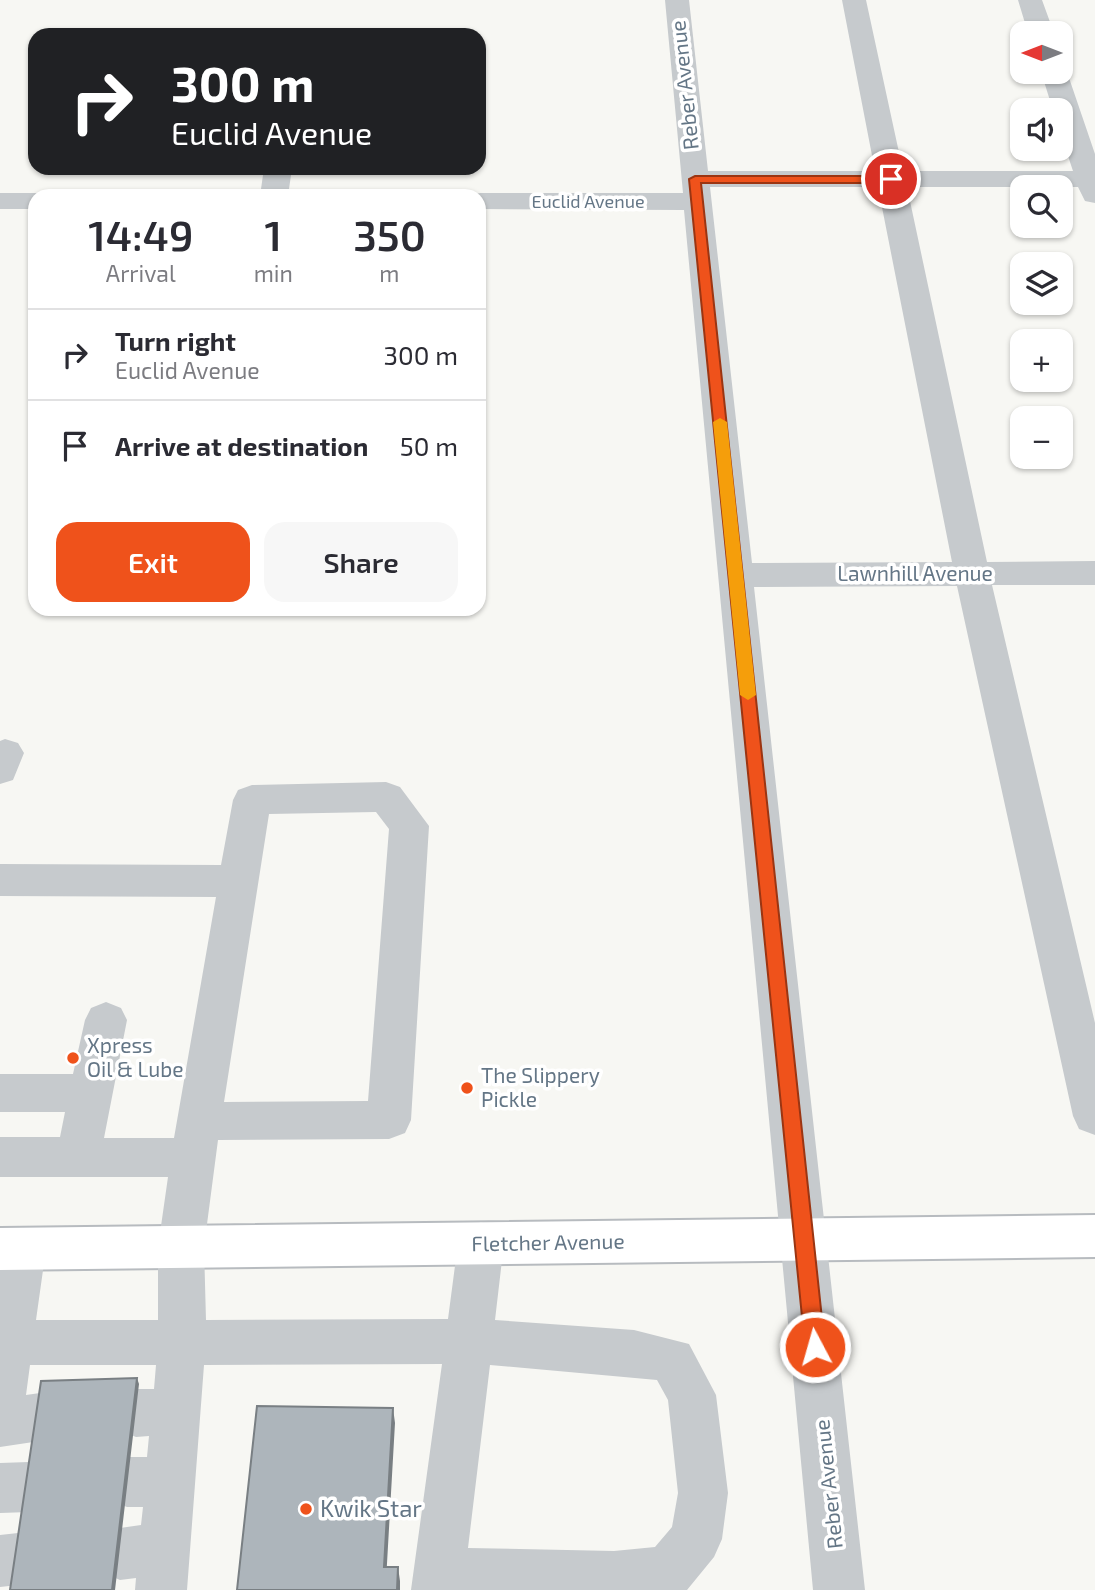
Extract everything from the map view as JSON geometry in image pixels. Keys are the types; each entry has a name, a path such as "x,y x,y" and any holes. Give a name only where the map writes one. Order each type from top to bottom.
{"main road":[{"name":"Fletcher Avenue","path":"12,1249 1095,1236"}],"street":[{"name":"Reber Avenue","path":"677,0 839,1590"},
{"path":"854,0 972,574 1095,1116"},
{"path":"1030,0 1037,21"},
{"path":"1058,84 1093,185"},
{"name":"Euclid Avenue","path":"486,201 891,179 1093,185"},
{"path":"0,201 28,201"},
{"name":"Lawnhill Avenue","path":"735,575 1095,573"},
{"path":"0,1157 78,1157 196,1139 389,1120 409,826 386,797 252,800 196,1139 181,1247 182,1342 156,1412 149,1482 149,1564"},
{"path":"0,880 239,881"},
{"path":"78,1157 106,1020"},
{"path":"0,1093 91,1093"},
{"path":"9,1343 470,1341 634,1353 672,1360 692,1395 703,1493 696,1539 668,1572 614,1577 444,1584 470,1341 481,1243"},
{"path":"12,1249 9,1343 13,1415"}],"building":[{"path":"137,1378 112,1590 10,1590 41,1381"},
{"path":"257,1406 393,1408 384,1567 398,1567 397,1590 237,1590"}],"slow traffic":[{"path":"720,422 748,695"}],"place":[{"name":"Xpress Oil & Lube","path":"73,1058"},
{"name":"The Slippery Pickle","path":"467,1088"},
{"name":"Kwik Star","path":"306,1509"}],"route":[{"path":"815,1347 695,179 891,179"}]}
